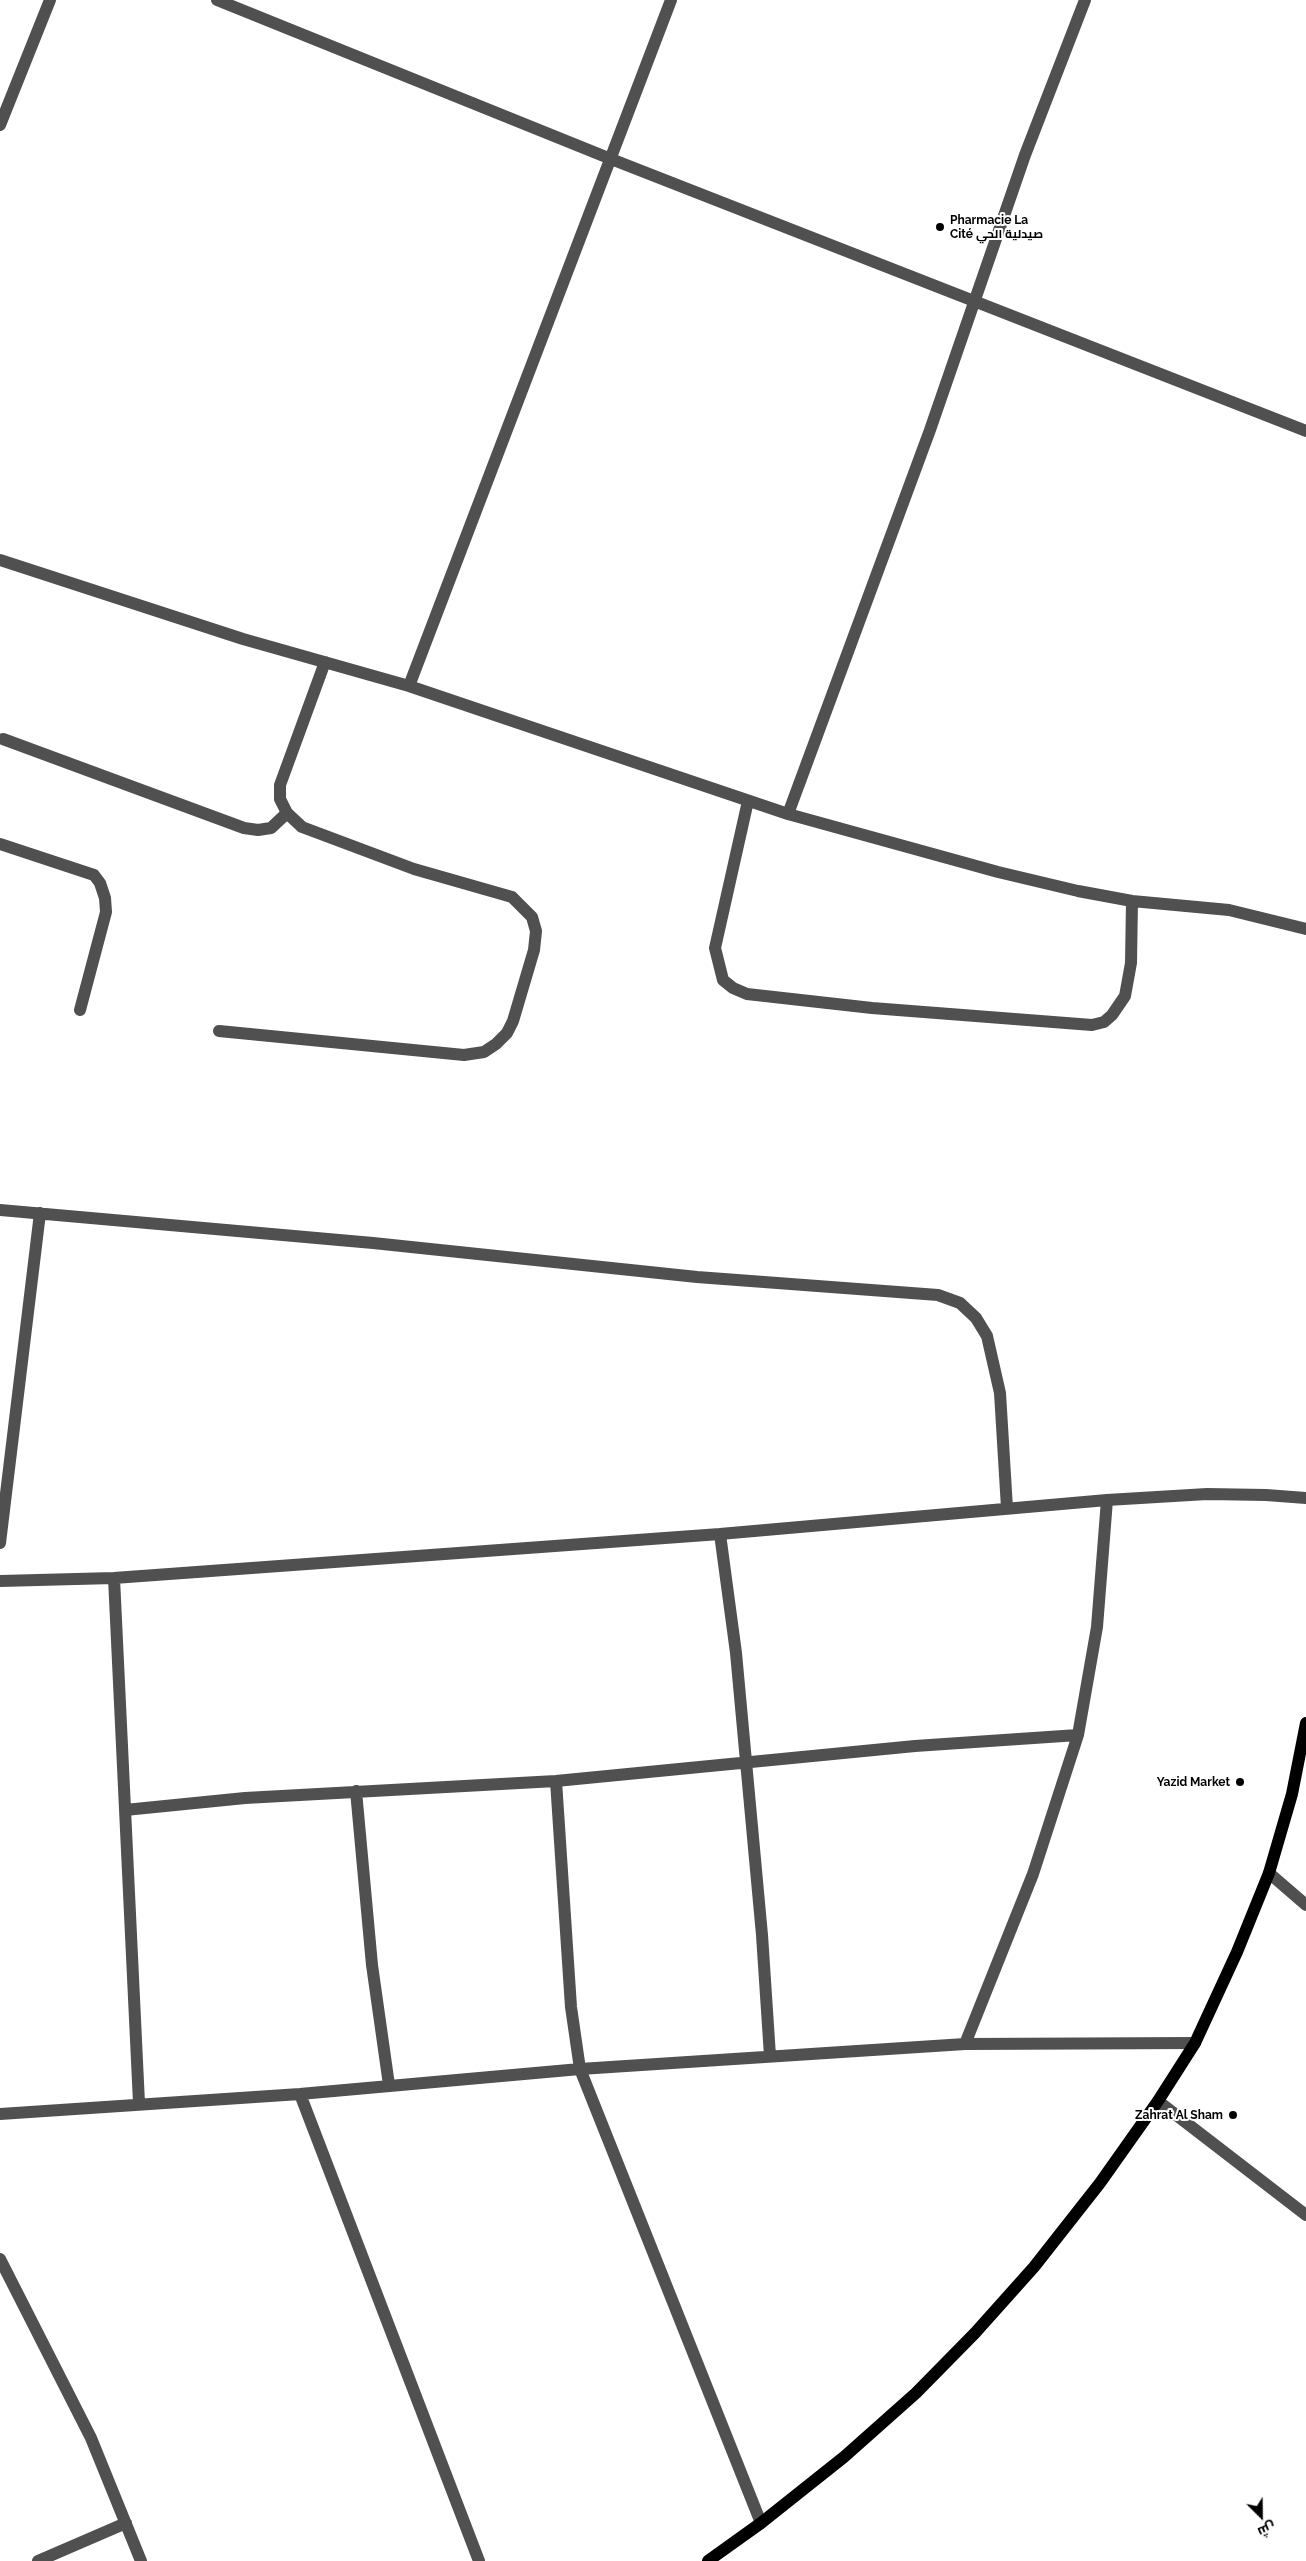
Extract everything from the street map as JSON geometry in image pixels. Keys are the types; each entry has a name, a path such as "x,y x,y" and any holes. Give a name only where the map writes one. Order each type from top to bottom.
{"main road":[{"path":"708,2561 761,2523 844,2457 916,2393 975,2333 1034,2267 1100,2182 1158,2101 1195,2043 1238,1952 1269,1872 1292,1794 1306,1723"}],"street":[{"path":"0,124 50,0"},
{"path":"217,0 611,159 1306,431"},
{"path":"409,686 671,0"},
{"path":"788,814 927,439 1025,155 1085,0"},
{"path":"0,560 243,639 409,686 788,814 998,872 1078,891 1132,901 1229,910 1306,929"},
{"path":"219,1031 464,1055 484,1052 507,1033 513,1021 534,950 536,931 532,917 512,897 414,869 302,827 287,813 280,800 280,785 325,662"},
{"path":"3,739 244,828 258,830 271,828 287,813"},
{"path":"748,801 715,948 723,980 733,988 747,994 872,1008 1092,1025 1104,1022 1119,1007 1125,996 1131,963 1132,901"},
{"path":"0,844 94,875 100,883 106,898 106,912 80,1010"},
{"path":"0,1210 373,1243 696,1277 938,1295 960,1303 976,1318 987,1336 1000,1393 1006,1508"},
{"path":"0,1543 40,1213"},
{"path":"0,1581 114,1578 720,1534 1107,1500 1207,1494 1306,1498"},
{"path":"965,2044 1033,1874 1078,1735 1097,1627 1107,1500"},
{"path":"720,1534 736,1653 762,1935 770,2056"},
{"path":"114,1578 139,2103"},
{"path":"125,1810 245,1798 556,1781 746,1764 915,1746 1078,1735"},
{"path":"556,1781 570,1989 580,2069 761,2523"},
{"path":"356,1791 372,1965 389,2085"},
{"path":"1269,1872 1306,1905"},
{"path":"0,2114 139,2103 300,2094 580,2069 965,2044 1195,2043"},
{"path":"300,2094 480,2561"},
{"path":"1158,2101 1306,2215"},
{"path":"0,2259 91,2438 141,2561"},
{"path":"38,2561 126,2523"}],"place":[{"name":"Pharmacie La Cité صيدلية الحي","path":"940,227"},
{"name":"Yazid Market","path":"1240,1782"},
{"name":"Zahrat Al Sham","path":"1233,2115"}]}
